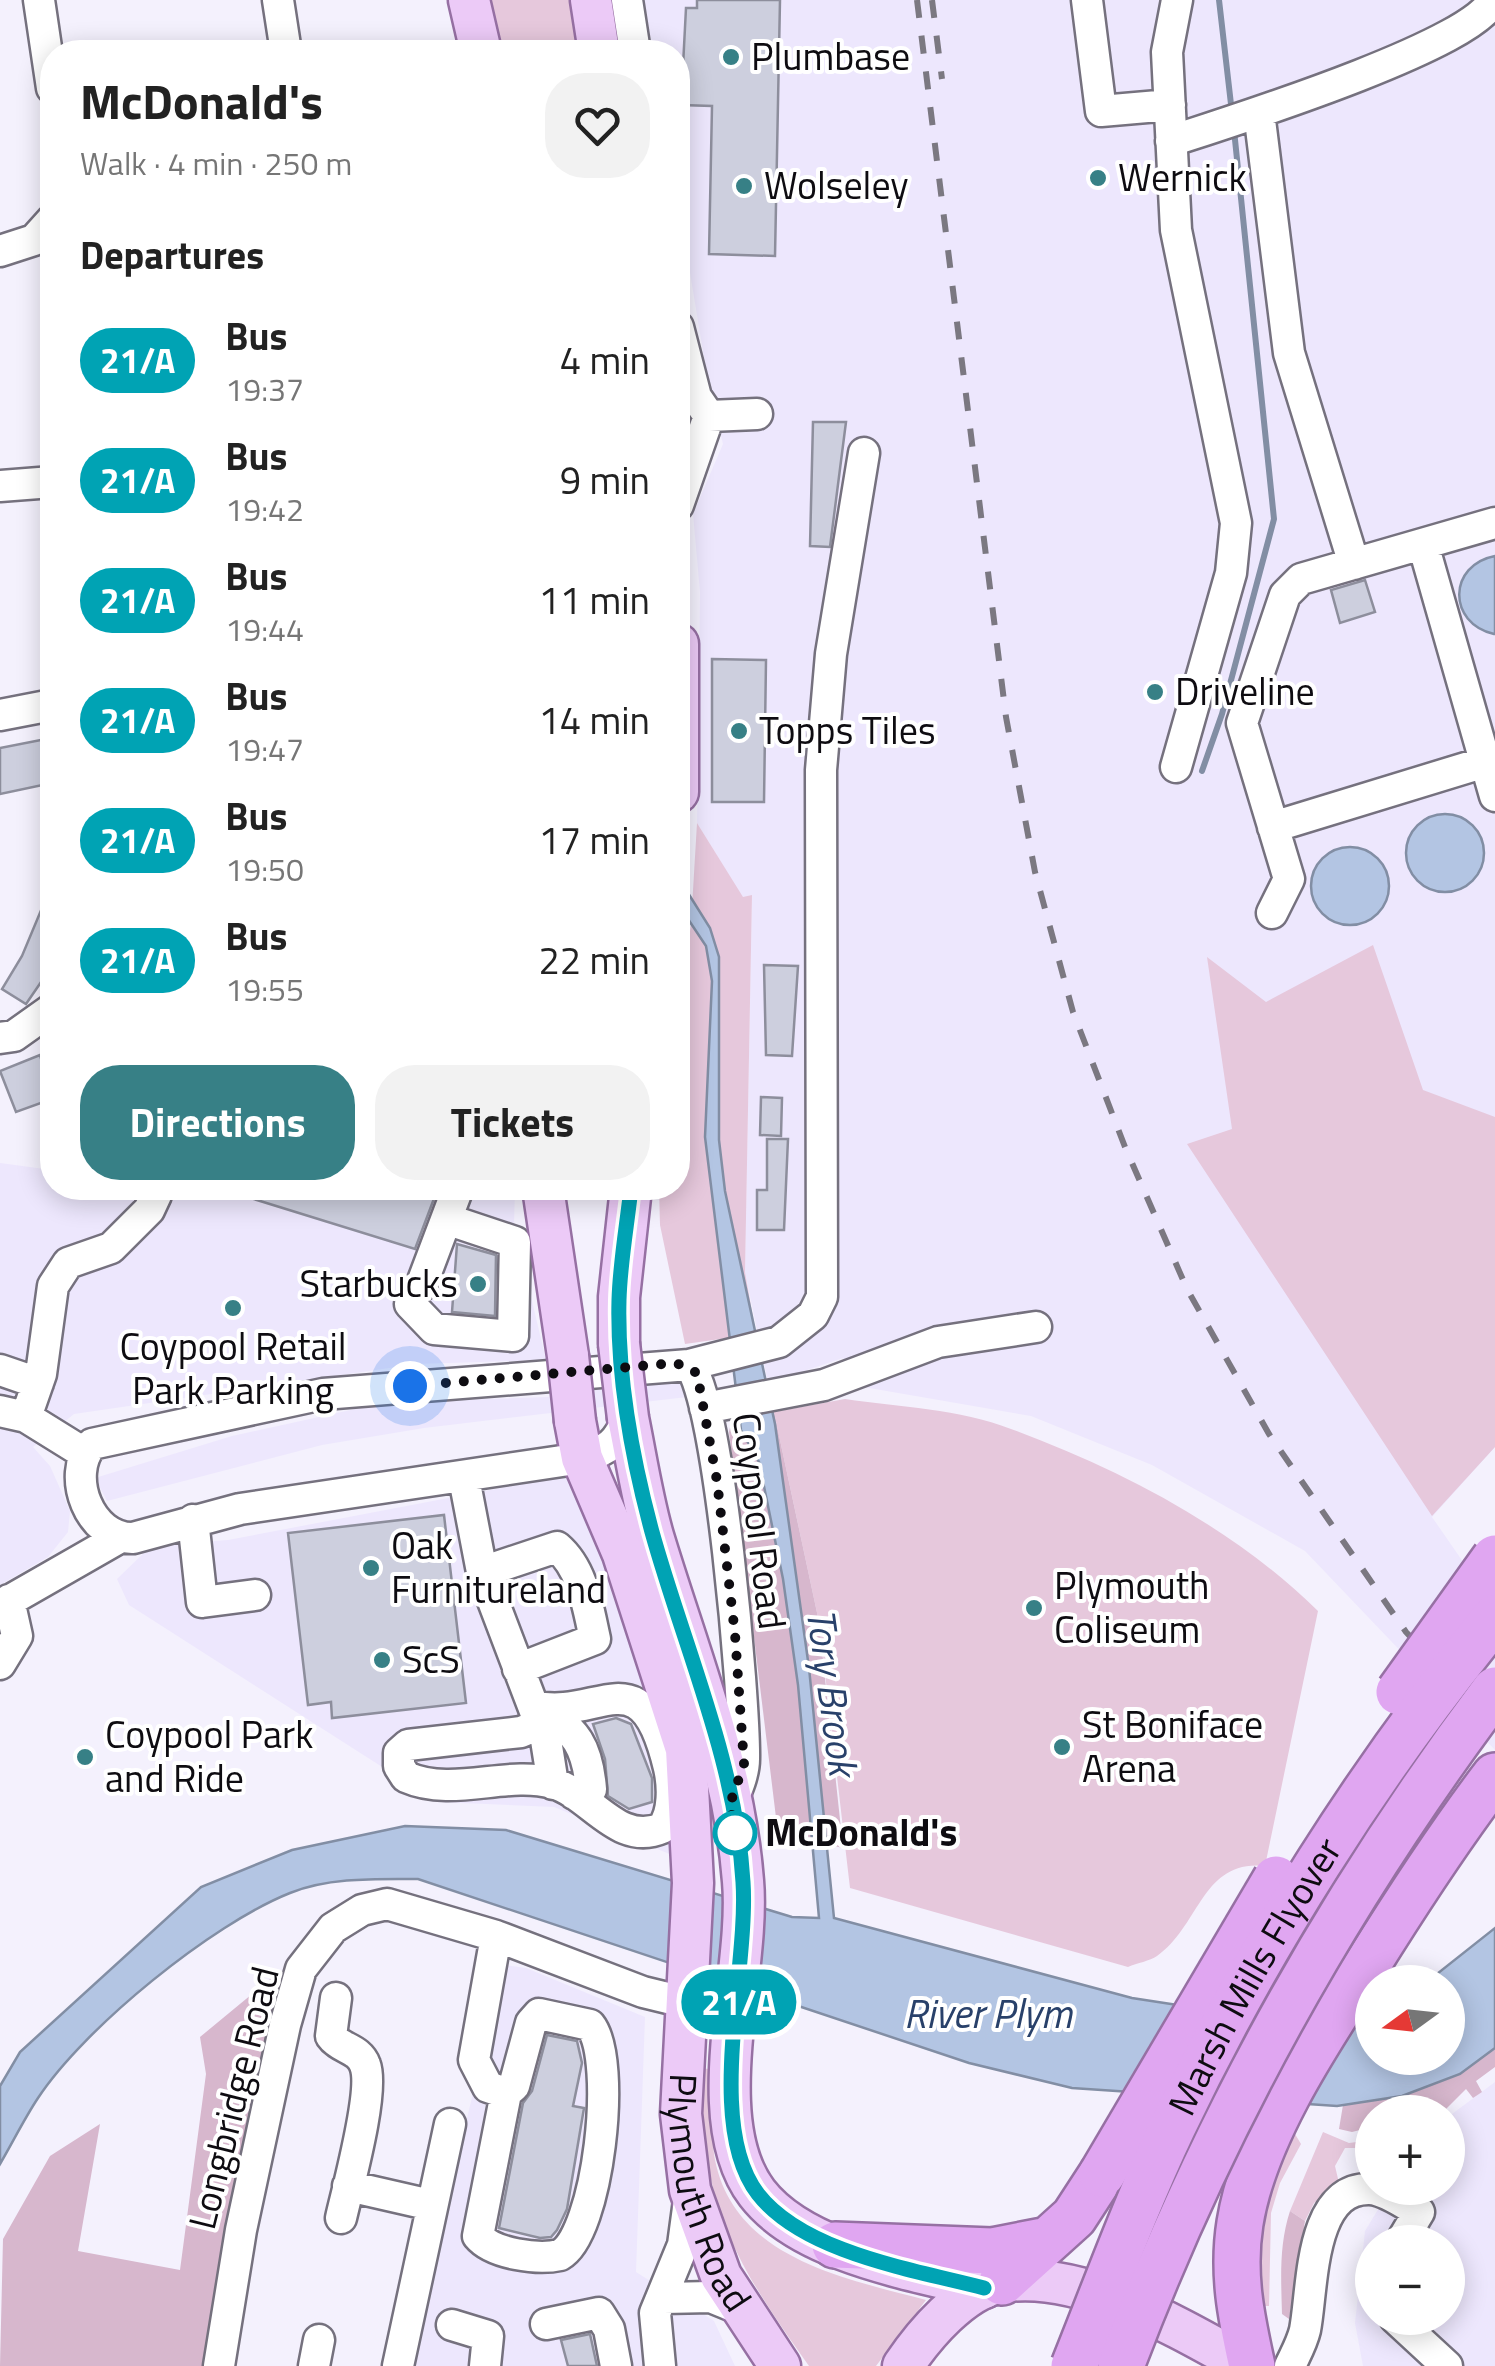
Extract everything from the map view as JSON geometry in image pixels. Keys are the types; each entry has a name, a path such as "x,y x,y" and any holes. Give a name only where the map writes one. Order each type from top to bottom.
{"highway":[{"path":"993,2285 1074,2217 1329,1792 1495,1558"},
{"name":"Marsh Mills Flyover","path":"1074,2366 1174,2125 1245,1990 1354,1809 1495,1618"},
{"name":"Marsh Mills Flyover","path":"1121,2366 1170,2241 1277,2022 1359,1883 1495,1690"},
{"path":"1250,2366 1235,2265 1240,2220 1254,2171 1294,2084 1338,2010 1495,1776"},
{"path":"835,2245 992,2251 1048,2240"}],"main road":[{"path":"469,0 478,40"},
{"path":"591,0 597,40"},
{"name":"Plymouth Road","path":"544,1200 579,1439 622,1554 686,1748 693,1883 681,2114 690,2190 704,2235 738,2308 780,2366"},
{"name":"Plymouth Road","path":"630,1200 619,1298 619,1344 628,1418 652,1532 714,1730 744,1882 740,1990 730,2090 737,2151 745,2173 776,2213 835,2245 880,2262 993,2285 1076,2288 1157,2316 1250,2366"},
{"path":"903,2366 939,2321 993,2285"}],"street":[{"path":"38,0 44,40"},
{"path":"278,0 284,40"},
{"path":"627,0 633,40"},
{"path":"1086,0 1101,111 1170,106"},
{"path":"1176,767 1231,573 1236,523 1176,230 1167,52 1177,0"},
{"path":"1171,141 1259,112 1458,34 1493,6"},
{"path":"1259,112 1289,354 1354,564"},
{"path":"0,250 34,240 40,233"},
{"path":"690,374 696,397 709,416"},
{"path":"709,416 757,414"},
{"path":"690,471 709,416"},
{"path":"117,1539 102,1530 90,1510 80,1471 84,1452 105,1438 323,1394 676,1363 689,1365 779,1342 813,1315 822,1297 822,770 830,654 864,454"},
{"path":"0,486 40,483"},
{"path":"1272,913 1289,880 1242,723 1285,595 1301,580 1495,523"},
{"path":"1423,544 1490,760 1495,796"},
{"path":"0,716 40,707"},
{"path":"1273,827 1490,760"},
{"path":"0,1038 14,1036 40,1018"},
{"path":"84,1452 13,1414 38,1383 53,1286 68,1263 111,1248 149,1210 153,1200"},
{"path":"449,1220 514,1242 513,1336 434,1329 416,1295 455,1200"},
{"path":"717,1406 824,1385 938,1342 1036,1327"},
{"name":"Coypool Road","path":"689,1365 717,1406 721,1510 744,1764 730,1804"},
{"path":"0,1370 38,1383"},
{"path":"0,1664 17,1636 4,1603 117,1539 298,1499 464,1478 579,1439 607,1450 618,1440 628,1418"},
{"path":"464,1478 482,1572 563,1788"},
{"path":"193,1520 202,1602 256,1596"},
{"path":"482,1572 557,1547 569,1557 584,1592 595,1639 518,1669"},
{"path":"615,1696 638,1706 651,1722 670,1772 666,1823 653,1832 630,1831 563,1788 434,1784 412,1780 399,1766 400,1753 408,1745 521,1732 533,1727 535,1712 615,1696"},
{"name":"Longbridge Road","path":"219,2366 241,2230 285,2025 302,1969 333,1928 362,1910 387,1904 496,1936 644,1992 686,1987"},
{"path":"496,1936 474,2060 488,2087 506,2093"},
{"path":"336,1998 331,2036 358,2054 367,2072 341,2218"},
{"path":"552,2014 593,2028 604,2075 600,2143 576,2239 560,2255 519,2253 489,2245 478,2236 506,2093 514,2086 534,2017 552,2014"},
{"path":"398,2366 450,2124"},
{"path":"348,2186 431,2205"},
{"path":"1290,2366 1304,2335 1319,2237 1328,2210 1345,2195 1370,2189 1419,2212 1411,2225"},
{"path":"660,2366 655,2313 683,2245 690,2190"},
{"path":"664,2298 711,2297 738,2308"},
{"path":"546,2324 599,2313 608,2329 616,2366"},
{"path":"452,2324 488,2336 484,2366"},
{"path":"1413,2335 1447,2366"}],"shaded area":[{"path":"482,0 569,0 575,40 492,40"},
{"path":"644,0 1495,0 1495,1447 1432,1517 1495,1608 1495,1750 1305,1551 1152,1465 1031,1416 852,1385 843,1358 768,1383 745,1272 752,896 743,898 697,823 700,592 693,514 723,444 709,388 690,273 690,40 651,40"},
{"path":"697,823 743,897 752,895 745,1272 756,1334 685,1344 660,1225 659,1200 690,1200 691,924"},
{"path":"1373,945 1423,1090 1495,1117 1495,1447 1432,1516 1187,1144 1232,1129 1207,957 1266,1002"},
{"path":"0,1163 40,1168 40,1200 515,1200 514,1225 546,1360 417,1364 74,1414 33,1447 50,1466 70,1511 68,1532 48,1557 0,1585"},
{"path":"680,1378 687,1397 424,1428 322,1445 107,1501 95,1478 232,1436 387,1402 548,1397"},
{"name":"St Boniface Arena","path":"845,1399 991,1422 1094,1463 1214,1528 1286,1581 1318,1611 1265,1866 1244,1867 1214,1883 1171,1943 1154,1958 1128,1967 850,1888 819,1622 774,1412"},
{"path":"774,1412 819,1622 843,1848 778,1834 729,1432 732,1418"},
{"path":"575,1474 673,1767 672,1855 554,1807 437,1802 129,1605 117,1579 151,1546 228,1540"},
{"path":"491,1963 526,1968 645,2017 636,2272 714,2321 735,2366 414,2366 429,2277 473,2093"},
{"path":"280,1971 206,2366 0,2366 3,2239 50,2156 100,2124 78,2251 180,2270 206,2074 200,2037"},
{"path":"1495,2048 1495,2067 1476,2081 1482,2092 1473,2098 1466,2089 1460,2095 1391,2095 1448,2075 1465,2075 1465,2067"},
{"path":"700,2068 718,2070 713,2129 715,2160 726,2193 745,2220 769,2242 828,2272 926,2300 876,2366 809,2366 760,2293 726,2228 715,2194 702,2115"},
{"path":"1495,2082 1495,2366 1363,2366 1357,2335 1465,2335 1465,2225 1369,2225 1381,2205 1465,2205 1465,2104"},
{"path":"1355,2103 1355,2131 1339,2129 1343,2105"},
{"path":"1323,2132 1355,2142 1355,2148 1345,2148 1335,2166 1339,2183 1314,2203 1305,2221 1290,2211"},
{"path":"1295,2134 1301,2144 1280,2183 1271,2213 1269,2306 1264,2306 1260,2262 1263,2220 1287,2137"},
{"path":"1290,2211 1305,2221 1289,2319 1282,2314 1281,2275"}],"water":[{"path":"1495,556 1494,634 1468,618 1459,594 1468,570"},
{"path":"1445,814 1460,817 1472,826 1481,838 1481,868 1472,880 1460,889 1445,892 1430,889 1418,880 1409,868 1406,853 1409,838 1418,826 1430,817"},
{"path":"1350,847 1365,850 1377,859 1386,871 1386,901 1377,913 1365,922 1350,925 1335,922 1323,913 1314,901 1311,886 1314,871 1323,859 1335,850"},
{"name":"River Plym","path":"690,896 710,928 719,957 719,1140 725,1191 775,1424 809,1668 834,1918 1132,1998 1249,2016 1355,1999 1355,2075 1457,2075 1405,2095 1355,2095 1355,2103 1337,2106 1072,2088 969,2063 418,1879 353,1880 305,1888 259,1908 224,1928 152,1981 59,2070 0,2164 0,2086 20,2052 201,1887 292,1850 405,1826 506,1830 792,1917 819,1918 798,1685 783,1579 759,1462 741,1430 705,1137 712,981 706,946 690,922"},
{"name":"River Plym","path":"1495,1928 1495,2048 1465,2070 1465,1965 1448,1965"}],"building":[{"path":"697,0 780,0 775,256 709,254 712,106 690,105 690,40 684,40 686,8 697,8"},
{"path":"813,422 846,422 830,547 810,546"},
{"path":"1365,580 1375,612 1340,623 1331,590"},
{"name":"Topps Tiles","path":"712,659 766,660 764,802 712,802"},
{"path":"40,740 40,786 0,794 0,748"},
{"path":"40,913 40,984 26,1004 2,989 22,956"},
{"path":"764,965 798,966 792,1056 766,1055"},
{"path":"40,1055 40,1103 16,1112 0,1071"},
{"path":"761,1097 782,1098 781,1136 760,1135"},
{"path":"767,1139 788,1139 784,1230 757,1230 757,1190 767,1190"},
{"path":"257,1200 433,1200 415,1249"},
{"name":"Starbucks","path":"457,1244 496,1255 495,1316 452,1312"},
{"path":"444,1515 466,1703 332,1718 331,1702 308,1705 288,1533"},
{"name":"McDonald's","path":"616,1718 631,1724 652,1778 652,1802 629,1809 608,1796 605,1759 593,1724"},
{"path":"547,2035 577,2041 582,2063 573,2106 584,2108 567,2209 551,2237 540,2238 499,2228 523,2103 532,2091"},
{"path":"590,2334 597,2366 568,2366 561,2340"}],"waterway":[{"path":"1219,0 1232,113"},
{"path":"1202,771 1222,714 1274,519 1234,130"}],"railway":[{"path":"917,0 1006,717 1035,872 1073,1012 1125,1147 1187,1289 1269,1434 1406,1632 1495,1728"},
{"path":"932,0 942,79"}],"bus line":[{"name":"21/A","path":"630,1200 619,1298 619,1344 628,1418 652,1532 714,1730 744,1882 740,1990 730,2090 737,2151 758,2194 776,2213 803,2230 880,2262 984,2288"}],"place":[{"name":"Plumbase","path":"731,57"},
{"name":"Wernick","path":"1098,178"},
{"name":"Wolseley","path":"744,186"},
{"name":"Driveline","path":"1155,692"},
{"name":"Topps Tiles","path":"739,731"},
{"name":"Starbucks","path":"478,1284"},
{"name":"Coypool Retail Park Parking","path":"233,1308"},
{"name":"Oak Furnitureland","path":"371,1568"},
{"name":"Plymouth Coliseum","path":"1034,1608"},
{"name":"ScS","path":"382,1660"},
{"name":"St Boniface Arena","path":"1062,1747"},
{"name":"Coypool Park and Ride","path":"85,1757"},
{"name":"McDonald's","path":"735,1833"}],"route":[{"path":"410,1386 676,1363 689,1365 697,1373 713,1452 735,1634 744,1764 730,1804 737,1843 735,1833"}],"water label":[{"name":"Tory Brook","path":"832,1692"}]}
